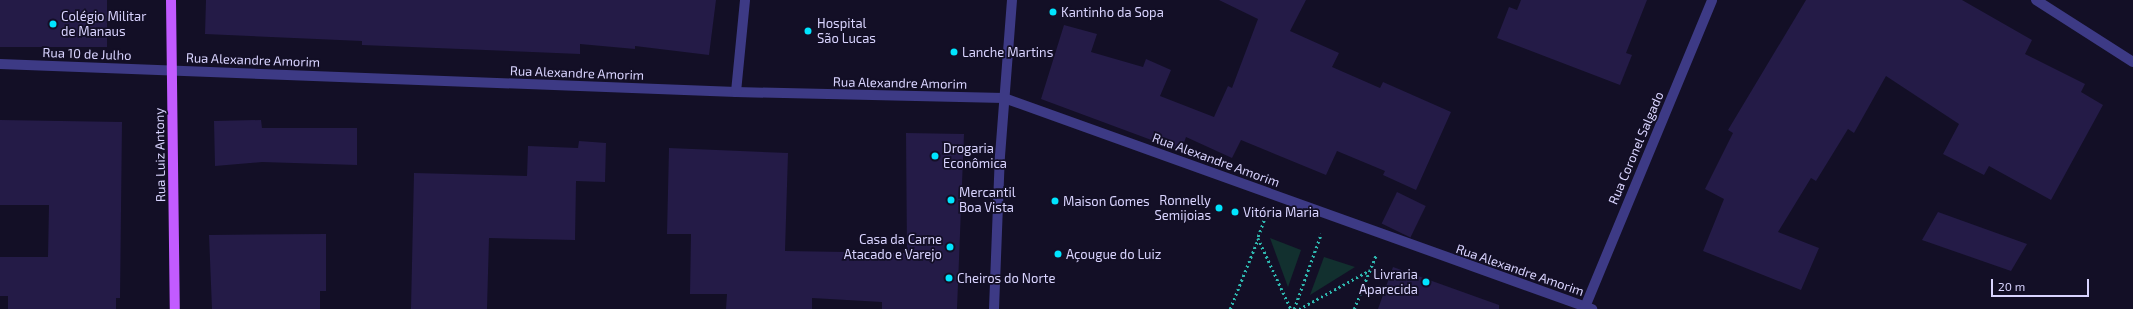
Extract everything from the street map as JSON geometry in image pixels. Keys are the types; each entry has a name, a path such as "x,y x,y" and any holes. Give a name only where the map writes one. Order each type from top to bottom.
{"main road":[{"name":"Rua Luiz Antony","path":"171,0 175,309"}],"street":[{"path":"736,92 745,0"},
{"path":"994,309 1004,98 1012,0"},
{"name":"Rua Coronel Salgado","path":"1588,308 1712,0"},
{"path":"2036,0 2133,62"},
{"name":"Rua 10 de Julho","path":"0,64 172,70"},
{"name":"Rua Alexandre Amorim","path":"172,70 736,92 1004,98 1274,194 1328,217 1588,308"}],"path":[{"path":"1230,309 1274,194"},
{"path":"1292,309 1328,217"},
{"path":"1354,309 1383,236"},
{"path":"1258,238 1292,309"},
{"path":"1299,309 1370,270"}],"green space":[{"path":"1270,238 1301,250 1288,287"},
{"path":"1324,257 1355,267 1310,295"}],"building":[{"name":"Colégio Militar de Manaus","path":"0,0 107,0 107,47 0,47"},
{"path":"206,0 716,0 709,55 635,46 635,49 580,44 580,54 362,45 362,41 205,34"},
{"path":"1219,0 1306,0 1290,31 1339,53 1332,67 1380,88 1383,82 1451,112 1416,190 1383,175 1385,171 1337,151 1326,175 1241,140 1232,158 1186,137 1181,151 1041,99 1064,25 1097,34 1091,52 1143,67 1146,59 1171,70 1160,96 1214,117 1228,86 1232,88 1258,19"},
{"path":"1521,0 1647,0 1626,53 1632,55 1620,85 1497,38 1509,7 1517,10"},
{"path":"1806,0 1962,0 2032,40 2025,54 2085,84 2081,92 2103,105 2051,200 1989,166 1984,175 1943,154 1959,124 1886,76 1854,133 1848,129 1816,181 1811,178 1778,232 1819,248 1801,290 1703,251 1724,199 1705,189 1733,133 1728,130"},
{"path":"0,120 122,122 120,298 116,298 116,309 8,309 8,296 0,296 0,257 48,257 49,205 0,205"},
{"path":"261,120 262,128 357,128 357,165 262,162 215,166 214,121"},
{"path":"906,133 964,134 957,309 882,309 882,302 812,298 812,309 726,309 727,294 690,294 691,234 667,234 669,148 788,153 785,251 907,253"},
{"path":"579,141 606,143 605,182 576,181 575,240 489,238 487,309 411,309 414,173 527,176 528,146 578,148"},
{"path":"1397,192 1426,206 1410,237 1382,223"},
{"path":"1938,212 2027,244 2011,271 1922,240"},
{"path":"326,234 326,291 320,291 320,309 212,309 209,235"},
{"path":"1393,267 1499,305 1499,309 1378,309"}],"place":[{"name":"Kantinho da Sopa","path":"1053,12"},
{"name":"Colégio Militar de Manaus","path":"53,24"},
{"name":"Hospital São Lucas","path":"808,31"},
{"name":"Lanche Martins","path":"954,52"},
{"name":"Drogaria Econômica","path":"935,156"},
{"name":"Mercantil Boa Vista","path":"951,200"},
{"name":"Maison Gomes","path":"1055,201"},
{"name":"Ronnelly Semijoias","path":"1219,208"},
{"name":"Vitória Maria","path":"1235,212"},
{"name":"Casa da Carne Atacado e Varejo","path":"950,247"},
{"name":"Açougue do Luiz","path":"1058,254"},
{"name":"Cheiros do Norte","path":"949,278"},
{"name":"Livraria Aparecida","path":"1426,282"}]}
